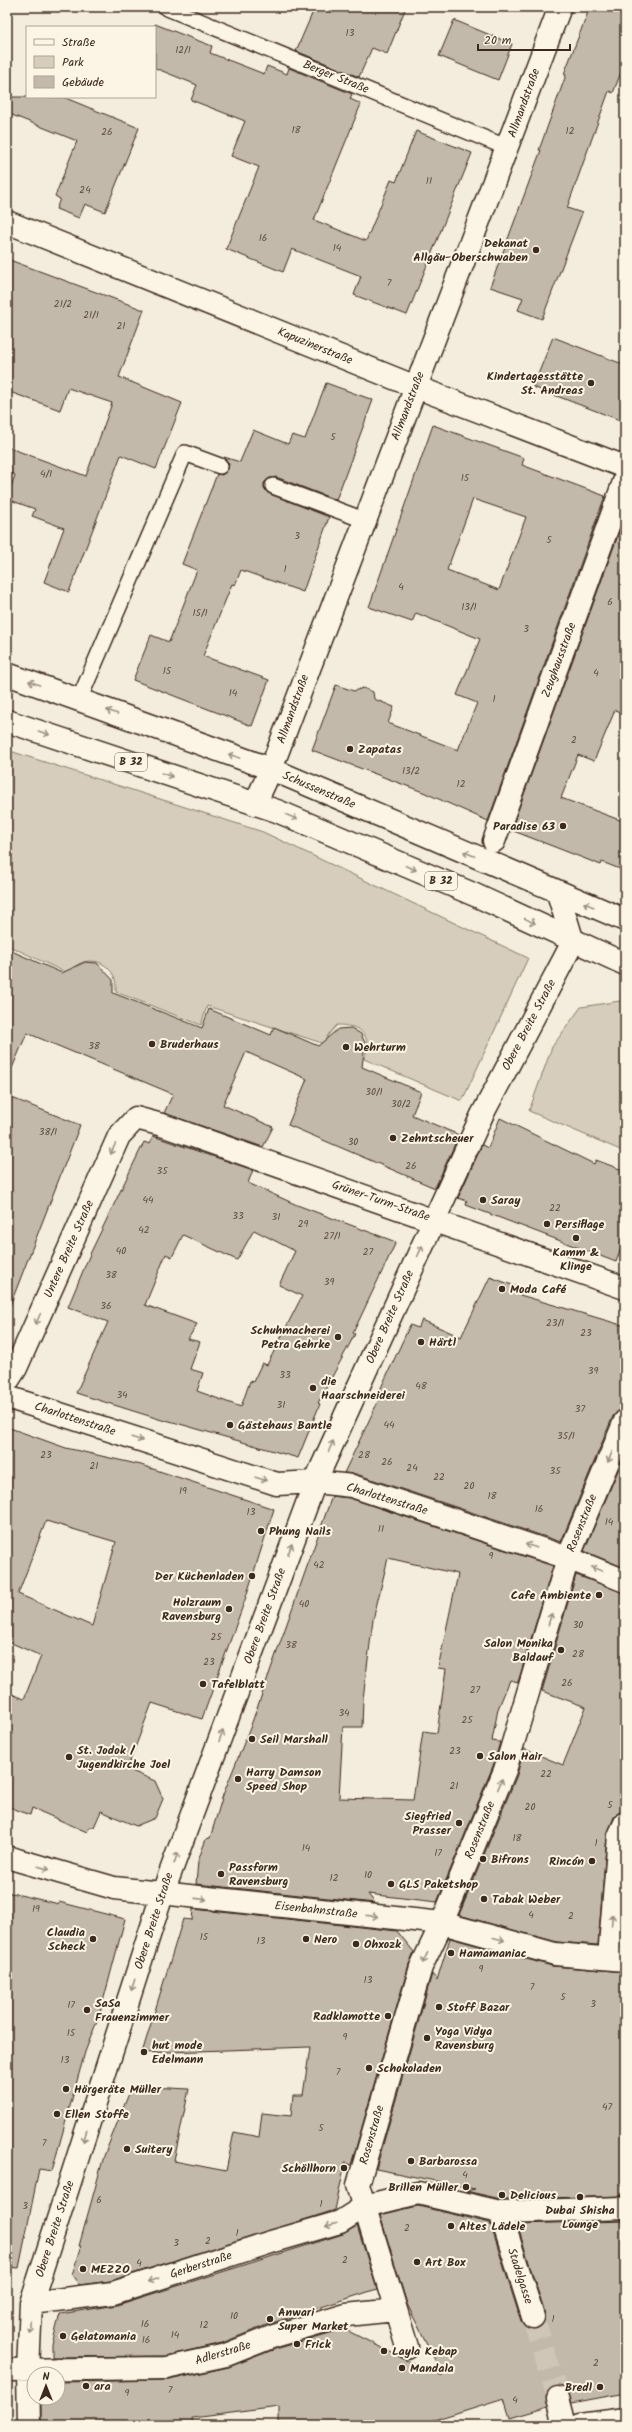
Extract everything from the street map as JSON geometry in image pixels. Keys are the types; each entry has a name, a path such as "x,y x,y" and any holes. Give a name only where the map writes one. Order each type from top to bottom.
{"street":[{"name":"Allmandstraße","path":"255,804 271,769 364,520 508,148 560,7"},
{"name":"Kapuzinerstraße","path":"7,222 416,387 625,467"},
{"name":"Zeughausstraße","path":"494,841 625,479"},
{"name":"Schussenstraße","path":"7,674 271,769 558,893 625,920"},
{"name":"B 32","path":"7,721 255,804 475,895 573,942 625,964"},
{"path":"558,893 573,942"},
{"name":"Obere Breite Straße","path":"29,2425 17,2370 32,2303 162,1895 315,1482 495,1088 573,942"},
{"name":"Grüner-Turm-Straße","path":"136,1118 162,1125 625,1288"},
{"name":"Untere Breite Straße","path":"7,1382 16,1368 119,1136 136,1118"},
{"name":"Charlottenstraße","path":"7,1397 277,1484 315,1482 352,1486 568,1558 625,1581"},
{"name":"Rosenstraße","path":"396,2310 358,2185 421,1967 442,1923 505,1770 568,1558 625,1421"},
{"path":"617,1959 619,1836 625,1823"},
{"name":"Eisenbahnstraße","path":"7,1857 114,1888 162,1895 442,1923 555,1954 617,1959"},
{"name":"Gerberstraße","path":"32,2303 113,2293 270,2242 340,2222 365,2206 418,2193 500,2212 625,2208"},
{"name":"Stadelgasse","path":"500,2212 533,2317"},
{"path":"396,2310 407,2347"},
{"name":"Adlerstraße","path":"17,2370 166,2368 226,2355 274,2336 346,2315 396,2310"},
{"path":"558,2398 564,2425"},
{"path":"581,2425 625,2419"}],"lane":[{"name":"Berger Straße","path":"164,7 508,148"},
{"path":"79,700 185,453 220,466"},
{"path":"273,486 364,520"}],"green space":[{"path":"7,750 263,832 528,958 462,1101 364,1059 367,1044 366,1038 363,1033 353,1027 337,1025 328,1035 325,1044 207,1006 201,1025 116,992 116,982 114,976 109,969 98,962 92,961 79,964 67,973 7,945"},
{"path":"620,1001 625,1003 625,1152 529,1111 552,1047 581,1007"}],"building":[{"path":"315,7 406,7 387,54 372,48 359,77 296,51"},
{"path":"590,7 625,7 625,62 613,93 609,91 567,208 582,213 542,319 518,310 523,298 490,287 541,150 539,150 566,75 564,74"},
{"path":"454,20 512,44 498,80 439,56"},
{"path":"155,24 212,46 210,53 264,74 267,66 287,74 289,68 352,94 350,99 361,104 314,220 366,241 391,180 396,182 416,131 472,153 407,315 354,295 361,276 292,249 283,272 226,249 259,167 231,156 245,121 191,100 197,85 156,68"},
{"path":"7,97 65,98 139,128 105,212 85,204 79,218 56,209 60,199 55,196 77,141 7,113"},
{"path":"7,259 144,310 119,377 182,403 156,469 121,455 69,592 44,582 64,528 32,516 35,509 7,499 15,475 7,472 7,447 86,476 112,403 68,388 60,410 7,391"},
{"path":"553,337 625,365 625,422 533,387"},
{"path":"326,383 373,400 336,500 276,477 268,479 264,483 264,488 270,494 329,517 303,592 241,570 235,585 232,584 203,656 269,680 252,726 133,680 151,635 169,642 197,570 182,564 217,474 222,475 228,469 229,464 224,457 240,462 253,430 288,444 292,435 305,439"},
{"path":"433,425 524,458 522,465 605,496 488,821 423,792 312,750 336,685 354,691 363,688 373,692 374,699 394,707 388,723 458,750 477,703 457,695 480,639 416,613 412,622 369,607","holes":["473,499 526,517 499,590 447,570"]},
{"path":"625,516 625,714 615,710 594,761 578,755 561,798 625,822 625,871 602,862 601,865 511,830"},
{"path":"7,949 62,973 85,962 97,963 113,980 113,993 202,1028 209,1009 271,1035 274,1027 318,1046 338,1029 351,1028 361,1034 365,1043 362,1067 421,1092 412,1115 459,1135 435,1188 288,1125 307,1079 246,1052 223,1105 273,1127 263,1147 164,1113 173,1094 27,1033 7,1080"},
{"path":"7,1096 80,1125 9,1308 7,1308"},
{"path":"500,1118 594,1164 596,1160 625,1171 625,1237 616,1262 466,1205 467,1201 458,1198 482,1145 488,1148"},
{"path":"153,1136 253,1170 248,1183 297,1205 396,1242 353,1333 355,1334 318,1403 320,1404 298,1458 166,1420 165,1421 76,1393 108,1322 68,1307 90,1254 144,1142 150,1144","holes":["254,1230 295,1251 279,1285 302,1296 267,1365 262,1363 253,1382 250,1381 241,1407 197,1391 203,1373 190,1369 200,1342 188,1339 197,1324 145,1305 166,1254 172,1257 183,1235 237,1260"]},
{"path":"490,1277 523,1289 520,1295 625,1326 625,1409 618,1411 613,1416 561,1542 356,1474 344,1473 383,1391 380,1390 410,1325 418,1328 422,1320 461,1337"},
{"path":"7,1427 66,1448 141,1465 274,1509 246,1597 202,1719 152,1703 127,1769 155,1781 163,1799 155,1818 136,1826 101,1811 94,1827 89,1827 87,1832 32,1808 30,1815 7,1806 7,1692 24,1699 41,1656 7,1641","holes":["46,1521 116,1542 92,1626 18,1594"]},
{"path":"625,1454 625,1568 584,1551"},
{"path":"332,1496 349,1498 553,1566 518,1682 510,1680 498,1709 492,1741 500,1742 493,1766 437,1902 368,1894 375,1903 196,1884 198,1861 206,1839 210,1838 223,1795 250,1728","holes":["388,1558 458,1574 438,1668 446,1669 437,1733 423,1731 413,1800 339,1798 343,1727 362,1727 363,1699 373,1620"]},
{"path":"576,1575 625,1593 625,1811 618,1813 614,1817 607,1835 598,1945 557,1942 459,1915 517,1775 524,1749 563,1765 586,1707 542,1691"},
{"path":"7,1892 59,1904 59,1902 125,1919 100,2013 85,2052 52,2171 39,2169 19,2268 7,2267"},
{"path":"193,1909 397,1931 414,1952 409,1964 351,2165 345,2163 335,2210 110,2281 79,2285 72,2275 81,2246 79,2246 104,2156 132,2086 189,2089 174,2161 226,2171 234,2132 259,2137 262,2113 291,2116 293,2095 303,2095 310,2047 142,2053 183,1919 192,1920"},
{"path":"450,1938 552,1966 625,1972 625,2196 501,2199 466,2191 475,2189 376,2169 432,1974 437,1980"},
{"path":"418,2206 490,2223 521,2321 525,2326 531,2329 542,2326 545,2314 517,2224 625,2221 625,2393 572,2403 567,2390 555,2386 546,2394 548,2407 510,2418 504,2398 418,2425 279,2425 279,2407 192,2418 193,2425 41,2425 41,2406 66,2406 66,2382 169,2380 229,2367 278,2348 344,2329 404,2359 443,2376 407,2304 380,2215"},
{"path":"357,2226 377,2289 269,2324 222,2343 165,2356 52,2357 52,2344 60,2314 117,2305 343,2234"}],"tunnel":[{"path":"533,2317 558,2398"}],"place":[{"name":"Dekanat Allgäu-Oberschwaben","path":"536,250"},
{"name":"Kindertagesstätte St. Andreas","path":"591,383"},
{"name":"Zapatas","path":"350,749"},
{"name":"Paradise 63","path":"563,826"},
{"name":"Bruderhaus","path":"152,1044"},
{"name":"Wehrturm","path":"346,1047"},
{"name":"Zehntscheuer","path":"393,1138"},
{"name":"Saray","path":"483,1200"},
{"name":"Persiflage","path":"547,1224"},
{"name":"Kamm & Klinge","path":"576,1238"},
{"name":"Moda Café","path":"502,1289"},
{"name":"Schuhmacherei Petra Gehrke","path":"338,1337"},
{"name":"Härtl","path":"421,1342"},
{"name":"die Haarschneiderei","path":"313,1388"},
{"name":"Gästehaus Bantle","path":"230,1425"},
{"name":"Phung Nails","path":"261,1531"},
{"name":"Der Küchenladen","path":"252,1576"},
{"name":"Cafe Ambiente","path":"599,1595"},
{"name":"Holzraum Ravensburg","path":"229,1609"},
{"name":"Salon Monika Baldauf","path":"561,1650"},
{"name":"Tafelblatt","path":"203,1684"},
{"name":"Seil Marshall","path":"252,1739"},
{"name":"Salon Hair","path":"480,1756"},
{"name":"St. Jodok / Jugendkirche Joel","path":"69,1757"},
{"name":"Harry Damson Speed Shop","path":"238,1779"},
{"name":"Siegfried Prasser","path":"459,1823"},
{"name":"Bifrons","path":"483,1859"},
{"name":"Rincón","path":"592,1861"},
{"name":"Passform Ravensburg","path":"221,1874"},
{"name":"GLS Paketshop","path":"391,1884"},
{"name":"Tabak Weber","path":"484,1899"},
{"name":"Claudia Scheck","path":"93,1939"},
{"name":"Nero","path":"306,1939"},
{"name":"Ohxozk","path":"356,1944"},
{"name":"Hamamaniac","path":"451,1953"},
{"name":"Stoff Bazar","path":"439,2007"},
{"name":"SaSa Frauenzimmer","path":"87,2010"},
{"name":"Radklamotte","path":"388,2016"},
{"name":"Yoga Vidya Ravensburg","path":"427,2038"},
{"name":"hut mode Edelmann","path":"144,2052"},
{"name":"Schokoladen","path":"369,2068"},
{"name":"Hörgeräte Müller","path":"66,2089"},
{"name":"Ellen Stoffe","path":"57,2114"},
{"name":"Suitery","path":"127,2149"},
{"name":"Barbarossa","path":"411,2161"},
{"name":"Schöllhorn","path":"344,2168"},
{"name":"Brillen Müller","path":"466,2187"},
{"name":"Delicious","path":"502,2195"},
{"name":"Dubai Shisha Lounge","path":"580,2197"},
{"name":"Altes Lädele","path":"451,2226"},
{"name":"Art Box","path":"417,2262"},
{"name":"MEZZO","path":"83,2269"},
{"name":"Anwari Super Market","path":"270,2319"},
{"name":"Gelatomania","path":"63,2336"},
{"name":"Frick","path":"297,2344"},
{"name":"Layla Kebap","path":"384,2351"},
{"name":"Mandala","path":"402,2368"},
{"name":"ara","path":"86,2386"},
{"name":"Bredl","path":"600,2387"}]}
